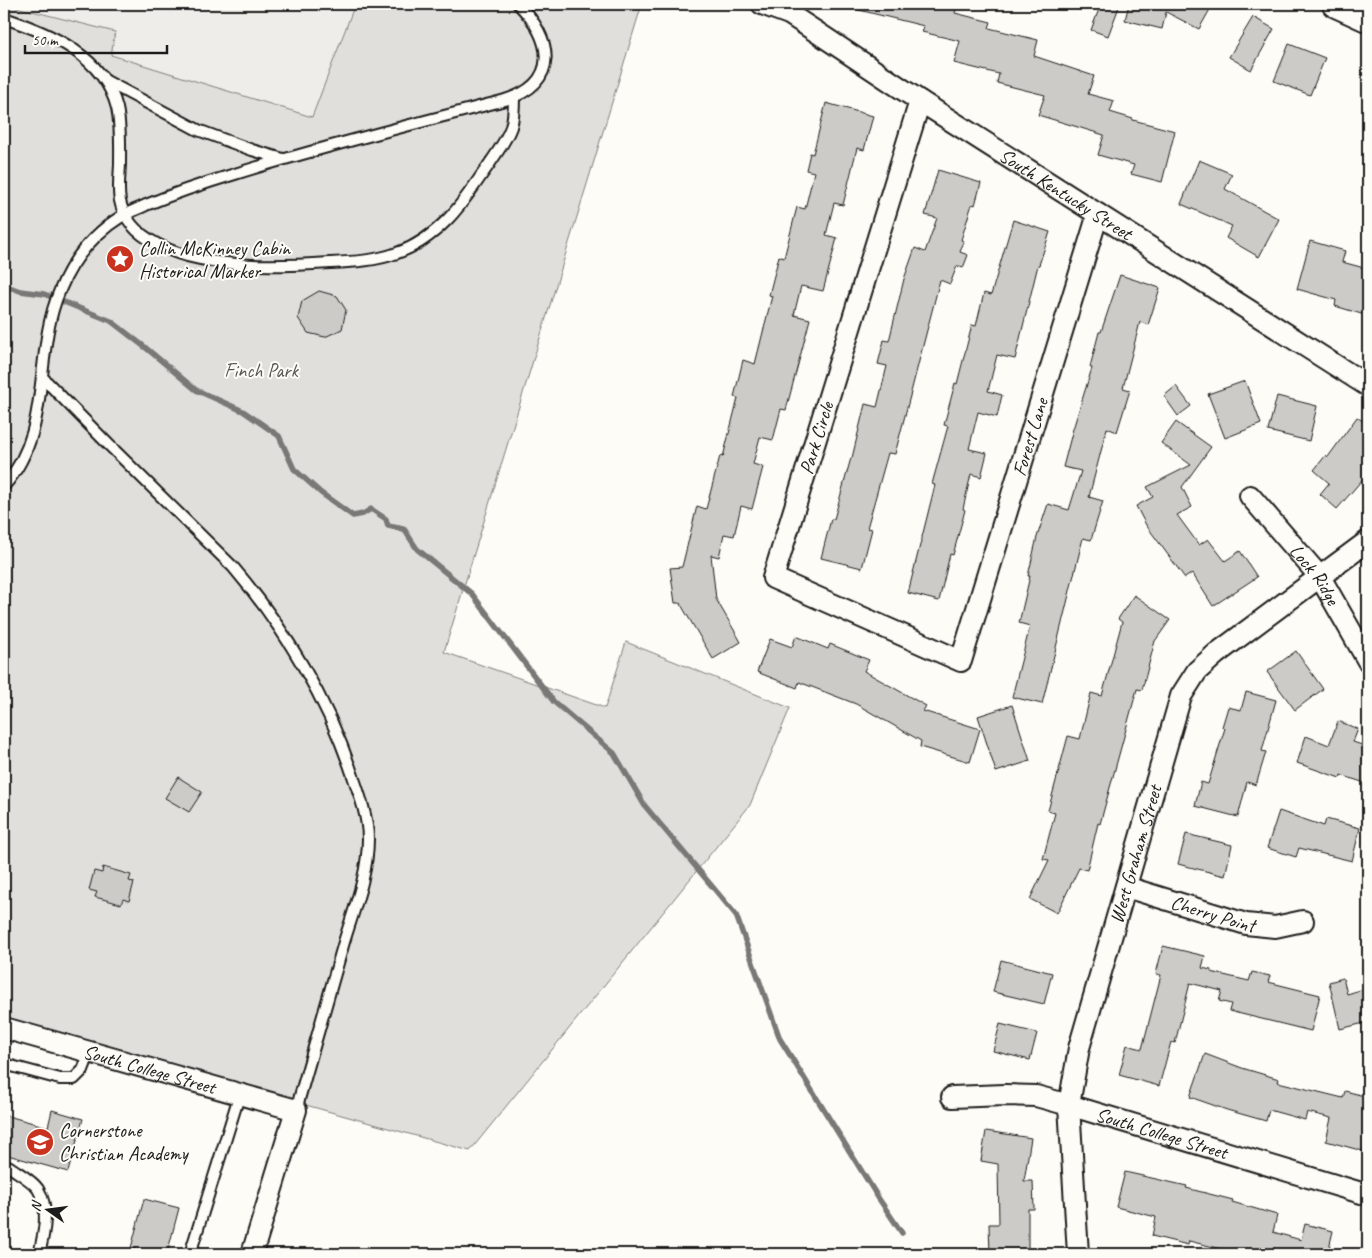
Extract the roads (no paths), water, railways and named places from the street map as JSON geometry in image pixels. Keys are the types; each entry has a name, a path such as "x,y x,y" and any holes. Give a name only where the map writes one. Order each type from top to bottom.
{"street":[{"name":"South Kentucky Street","path":"762,4 796,19 920,101 1368,386"},
{"path":"1335,4 1364,12"},
{"name":"Park Circle","path":"920,101 773,578 961,661"},
{"name":"Forest Lane","path":"961,661 1098,214"},
{"name":"Lock Ridge","path":"1250,496 1320,577 1368,661"},
{"name":"West Graham Street","path":"1078,1254 1069,1105 1079,1048 1181,696 1197,671 1216,654 1368,541"},
{"name":"Cherry Point","path":"1126,887 1246,924 1275,927 1303,922"},
{"name":"South College Street","path":"4,1028 296,1110"},
{"name":"South College Street","path":"952,1097 1036,1096 1368,1195"},
{"path":"252,1254 296,1110"}],"lane":[{"path":"4,486 19,466 32,440 43,378 48,328 59,290 68,270 100,232 124,215 184,191 284,159 514,97 531,88 538,81 546,63 546,53 540,32 518,4"},
{"path":"4,18 40,31 70,47 96,69 106,81 117,109 120,145 120,206 124,215 134,227 157,243 186,256 220,262 306,265 348,262 392,255 409,248 438,228 467,196 507,136 514,116 514,97"},
{"path":"106,81 198,130 252,150 284,159"},
{"path":"43,378 233,567 247,584 276,625 318,692 335,727 352,774 366,820 367,855 356,903 296,1110"},
{"path":"4,1064 60,1079 74,1079 83,1070 90,1052"},
{"path":"190,1254 240,1093"},
{"path":"10,1167 37,1188 45,1204 43,1238 39,1254"}],"waterway":[{"path":"4,285 20,291 44,294 111,321 196,390 243,411 279,436 294,469 321,493 353,516 363,514 371,509 386,519 388,526 404,529 417,549 472,594 554,702 614,753 645,806 736,915 780,1039 902,1233"}],"place":[{"name":"Collin McKinney Cabin Historical Marker","path":"120,259"},
{"name":"Cornerstone Christian Academy","path":"40,1142"}],"park label":[{"name":"Finch Park","path":"261,370"}]}
